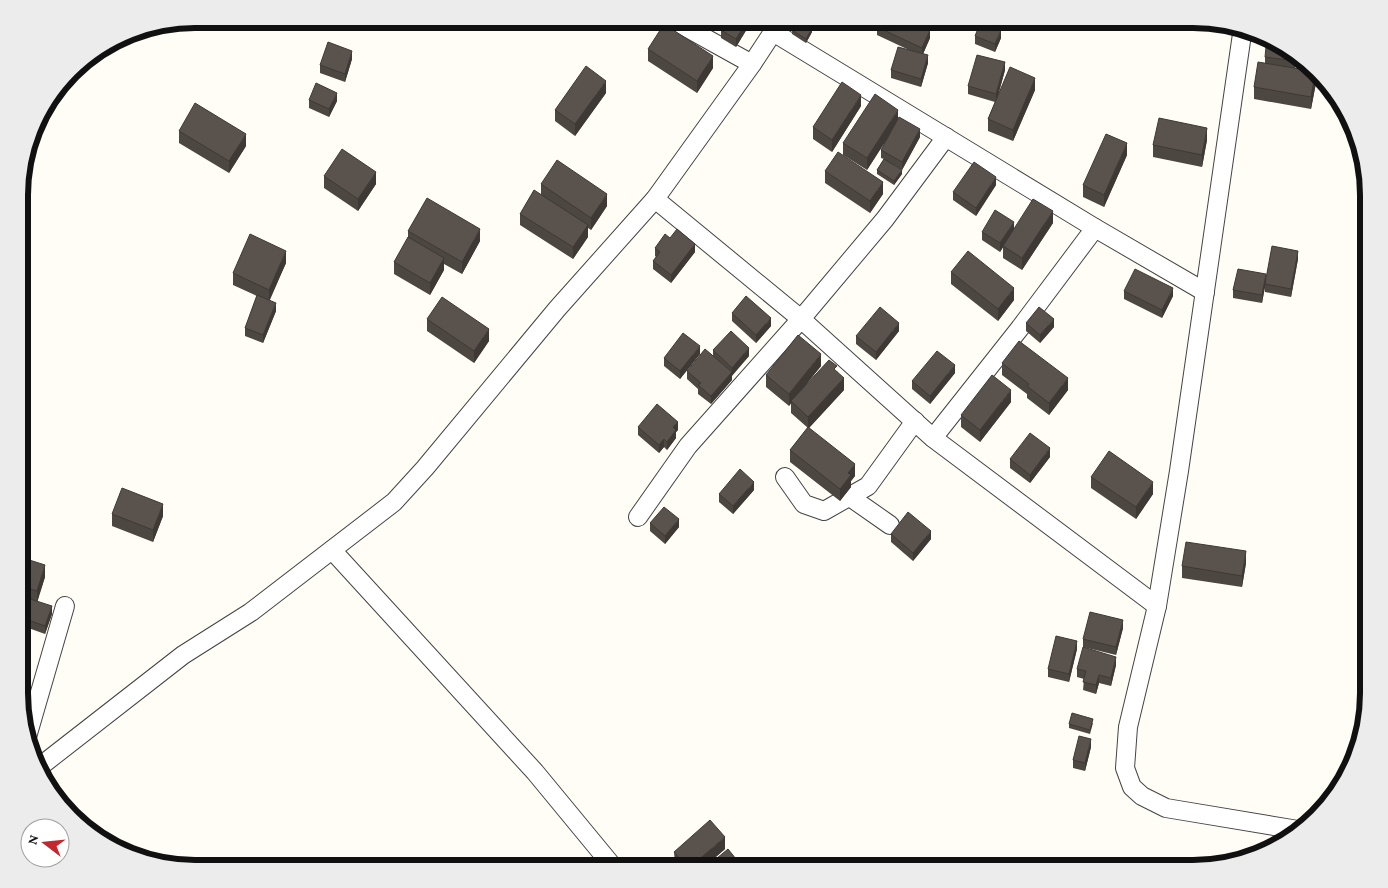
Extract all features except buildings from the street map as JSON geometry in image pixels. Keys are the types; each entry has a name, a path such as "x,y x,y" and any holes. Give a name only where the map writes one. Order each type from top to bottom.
{"street":[{"path":"687,28 752,64"},
{"path":"43,764 182,655 251,612 394,502 557,309 656,199 752,64 775,28"},
{"path":"779,28 946,137 1095,228 1205,292"},
{"path":"1242,35 1179,471 1157,606 1128,727 1125,768 1132,787 1142,796 1166,808 1291,829"},
{"path":"638,517 688,446 885,219 946,137"},
{"path":"656,199 800,319 933,438 1157,606"},
{"path":"933,438 1020,328 1095,228"},
{"path":"785,477 804,504 824,511 868,486 915,421"},
{"path":"850,497 890,525"},
{"path":"332,550 535,772 608,860"},
{"path":"31,725 65,606"}]}
